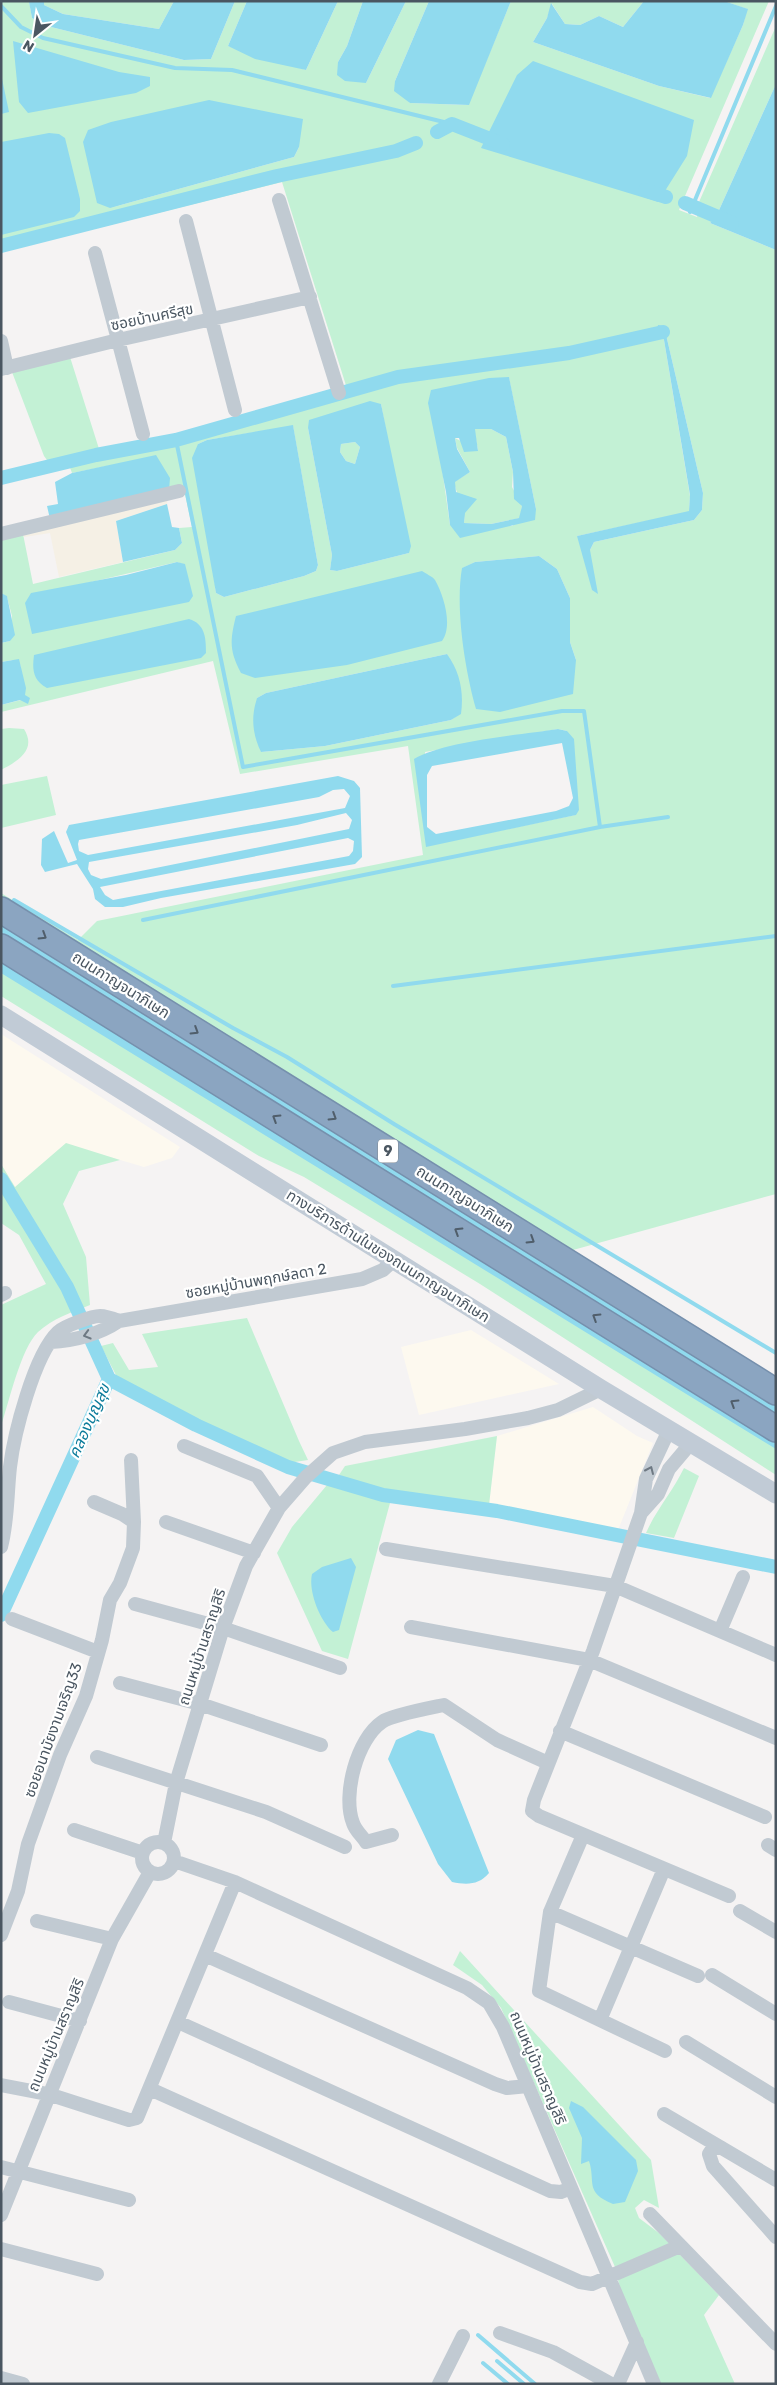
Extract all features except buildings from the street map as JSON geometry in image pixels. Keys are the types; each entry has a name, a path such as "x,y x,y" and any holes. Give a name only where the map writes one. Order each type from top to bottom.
{"highway":[{"name":"ถนนกาญจนาภิเษก","path":"1,910 776,1392"},
{"name":"ถนนกาญจนาภิเษก","path":"1,947 776,1429"}],"main road":[{"name":"ทางบริการด้านในของถนนกาญจนาภิเษก","path":"1,1015 668,1430 776,1494"}],"street":[{"path":"279,200 339,393"},
{"path":"186,222 235,410"},
{"path":"95,253 143,434"},
{"name":"ซอยบ้านศรีสุข","path":"4,368 118,340 211,321 310,297"},
{"path":"1,341 4,368"},
{"path":"1,534 178,491"},
{"name":"ซอยหมู่บ้านพฤกษ์ลดา 2","path":"66,1334 107,1329 119,1321 362,1278 383,1270 394,1260"},
{"name":"ซอยหมู่บ้านพฤกษ์ลดา 2","path":"66,1334 101,1316 119,1321"},
{"path":"1,1547 7,1517 5,1478 24,1403 42,1357 51,1342 66,1334"},
{"name":"ถนนหมู่บ้านสราญสิริ","path":"164,1843 176,1783 223,1628 246,1566 279,1508 306,1477 334,1454 365,1442 465,1429 528,1418 558,1410 601,1388"},
{"path":"668,1430 646,1479 641,1513 589,1660 560,1731 532,1810 539,1816 729,1896"},
{"path":"641,1513 658,1494 670,1469 691,1443"},
{"path":"184,1446 257,1476 279,1508"},
{"name":"ซอยอนามัยงามเจริญ33","path":"1,1935 18,1891 28,1844 60,1755 86,1696 110,1600 120,1583 133,1548 134,1522 131,1460"},
{"path":"94,1502 122,1514 134,1522"},
{"path":"166,1522 254,1553"},
{"path":"386,1549 615,1586 776,1655"},
{"path":"720,1631 743,1578"},
{"path":"135,1604 223,1628 340,1668"},
{"path":"12,1619 98,1652"},
{"path":"411,1627 589,1660 776,1738"},
{"path":"120,1683 200,1704 321,1745"},
{"path":"392,1836 366,1842 353,1824 349,1792 358,1754 370,1733 383,1720 444,1705 497,1740 548,1763"},
{"path":"560,1731 765,1818"},
{"path":"97,1757 266,1812 345,1847"},
{"path":"74,1830 143,1853"},
{"path":"583,1835 550,1912 539,1991 665,2050"},
{"path":"152,1843 164,1843 171,1848 174,1861 169,1871 158,1875 150,1872 143,1865 143,1853 152,1843"},
{"name":"ถนนหมู่บ้านสราญสิริ","path":"174,1861 235,1882 479,1995 497,2014 610,2276 654,2384"},
{"path":"600,2020 664,1869"},
{"name":"ถนนหมู่บ้านสราญสิริ","path":"1,2215 48,2094 80,2021 112,1939 150,1872"},
{"path":"1,2085 48,2094 133,2120 140,2114 235,1882"},
{"path":"740,1911 776,1932"},
{"path":"550,1912 631,1947 705,1975 776,2014"},
{"path":"37,1921 112,1939"},
{"path":"205,1955 495,2084 507,2088 528,2086"},
{"path":"9,2002 80,2021"},
{"path":"178,2022 550,2191 561,2192 571,2188"},
{"path":"686,2042 776,2097"},
{"path":"150,2089 580,2282 592,2284 680,2246"},
{"path":"664,2114 776,2180"},
{"path":"722,2148 713,2148 709,2154 713,2166 776,2237"},
{"path":"1,2167 129,2200"},
{"path":"650,2214 776,2344"},
{"path":"1,2249 97,2274"},
{"path":"500,2333 553,2352 611,2384"},
{"path":"439,2384 463,2336"},
{"path":"618,2384 636,2342"},
{"path":"1,2378 24,2384"}],"shaded area":[{"path":"1,1034 180,1147 172,1158 144,1167 66,1144 15,1188 1,1164"},
{"path":"471,1330 559,1384 419,1415 401,1347"},
{"path":"593,1407 637,1436 653,1443 618,1530 489,1505 497,1436"}],"green space":[{"path":"1,1 29,1 32,18 47,26 184,60 211,59 235,1 247,1 228,46 306,70 338,1 363,1 347,46 338,62 366,83 406,1 429,1 395,81 410,103 468,105 511,1 644,1 623,27 599,16 580,25 565,24 552,4 547,18 533,42 659,86 710,98 743,25 747,9 724,1 769,1 679,210 697,217 699,202 776,26 776,84 715,219 710,223 776,250 776,1194 573,1250 776,1377 776,1475 480,1284 304,1177 259,1156 1,996 1,893 78,940 97,921 423,855 408,746 240,774 213,661 1,712 1,705 21,700 25,695 20,664 13,660 1,662 1,643 10,641 12,616 7,597 1,593 1,538 23,534 33,584 175,550 182,543 179,528 192,527 185,494 168,499 112,465 72,473 67,459 50,464 44,456 12,372 70,357 100,452 349,395 282,182 1,252","holes":["299,147 294,157 110,208","664,326 703,493 702,510 694,520 594,542 590,550 577,536 689,512 690,496 664,340 657,330","509,378 536,509 512,526 450,525 431,391","381,404 409,553 337,571 330,570 332,555 308,428","293,426 318,565 316,571 304,576 224,597 216,593 198,444 207,440","539,556 557,569 570,598 570,642 576,660 463,568 475,562","177,562 185,565 27,597","447,654 461,713 451,720 325,746 261,752 257,698 266,693","558,729 567,731 575,815 426,846 425,752"]},
{"path":"44,1 174,1 159,29 63,14 44,5"},
{"path":"474,429 491,429 506,437 513,472 512,487 522,506 520,518 491,524 464,523 463,507 454,482 470,472 457,448 455,438 478,450"},
{"path":"355,442 360,447 355,464 346,461 340,452 341,444"},
{"path":"1,729 24,729 27,736 27,749 19,759 1,770"},
{"path":"47,776 56,815 1,828 1,785"},
{"path":"66,1143 120,1160 79,1171 63,1204 86,1257 90,1305 49,1323 32,1340 21,1362 1,1426 1,1305 46,1284 19,1235 1,1223 1,1164 15,1187"},
{"path":"247,1318 308,1460 288,1463 183,1414 117,1377 101,1346 113,1343 129,1370 158,1367 142,1334"},
{"path":"497,1436 489,1505 385,1492 339,1475 345,1466"},
{"path":"684,1468 699,1476 674,1538 646,1533 675,1485"},
{"path":"327,1485 390,1503 348,1659 322,1651 277,1553 292,1527"},
{"path":"460,1951 651,2160 659,2208 644,2200 635,2208 639,2218 659,2233 719,2295 704,2315 735,2384 658,2384 621,2292 615,2267 501,2008 482,1985 453,1965"}],"sand":[{"path":"169,490 167,504 116,521 123,562 59,577 50,533 24,537 23,534"}],"water":[{"path":"44,1 44,5 63,14 159,29 174,1 235,1 211,59 184,60 47,26 32,18 29,2"},
{"path":"247,1 338,1 306,70 255,59 228,46"},
{"path":"363,1 406,1 366,83 345,81 337,75 338,62 347,46"},
{"path":"429,1 511,1 469,105 410,103 394,91 395,81"},
{"path":"644,1 724,1 748,9 743,25 711,98 659,86 533,42 547,18 551,3 565,24 580,25 599,16 623,27"},
{"path":"13,41 119,72 150,77 150,86 136,93 28,113 19,102"},
{"path":"533,61 694,120 687,156 658,202 481,148 517,75"},
{"path":"1,74 9,112 1,114"},
{"path":"776,84 776,250 710,223 715,219"},
{"path":"209,100 303,119 299,147 294,157 110,208 97,203 83,142 88,130 111,122"},
{"path":"49,133 59,134 65,138 80,199 80,211 74,217 1,235 1,142"},
{"path":"658,325 664,326 703,493 702,510 694,520 594,542 590,550 598,594 592,590 577,536 689,511 690,495 664,340 657,330"},
{"path":"509,377 536,509 535,520 460,538 450,525 446,492 428,403 431,390 489,378","holes":["475,429 491,429 506,437 513,472 514,499 522,506 519,518 491,524 464,523 465,513 477,499 456,492 455,482 470,472 457,449 455,438 459,438 464,452 478,451"]},
{"path":"370,401 381,404 411,546 409,553 337,571 330,570 332,555 308,428 309,420","holes":["355,442 360,447 355,464 346,461 340,452 341,444"]},
{"path":"293,425 318,565 316,571 304,576 224,597 216,593 192,458 198,444 207,440"},
{"path":"156,455 170,478 169,490 50,519 47,506 58,504 55,482 72,473"},
{"path":"167,504 172,527 179,528 182,543 175,550 123,562 116,521"},
{"path":"539,556 557,569 570,598 570,642 576,660 573,694 500,712 476,709 468,676 460,620 462,568 475,562"},
{"path":"177,562 185,564 193,596 189,602 32,634 25,603 31,593 126,575"},
{"path":"422,571 435,580 444,602 447,627 442,641 347,665 255,678 241,673 234,658 232,645 236,616"},
{"path":"1,593 7,596 15,635 10,641 1,643"},
{"path":"189,619 198,624 204,632 206,653 201,658 47,688 39,682 34,674 34,655"},
{"path":"447,654 458,675 462,698 461,714 451,720 325,746 261,752 254,732 253,718 257,698 266,693"},
{"path":"19,659 26,688 25,695 30,698 28,704 20,700 1,705 1,662"},
{"path":"558,729 567,731 574,739 579,810 576,815 426,847 414,759 463,743","holes":["562,743 573,798 569,806 556,811 436,834 427,827 427,775 432,766"]},
{"path":"338,776 354,781 360,788 362,857 355,864 161,898 123,907 105,907 95,899 93,889 77,864 45,872 41,865 42,839 54,831 68,863 77,860 66,832 69,825","holes":["344,789 350,796 345,808 88,855 79,851 79,840 319,797 333,790","346,813 352,820 349,829 101,879 91,875 88,869 89,862 297,825","348,838 354,841 353,851 349,856 113,900 105,895 100,887"]},
{"path":"1,908 776,1385 776,1449 1,973"},
{"path":"351,1558 356,1567 339,1630 333,1632 324,1621 313,1597 312,1574 322,1567"},
{"path":"418,1730 434,1734 489,1873 477,1882 463,1884 452,1882 438,1864 388,1759 396,1740"},
{"path":"571,2101 583,2107 636,2160 638,2171 625,2202 613,2204 604,2200 595,2191 589,2161 581,2164 582,2138 569,2108"}],"waterway":[{"path":"1,6 21,27 43,38 175,68 232,70 452,124"},
{"path":"690,212 776,6"},
{"path":"437,132 452,124 503,144"},
{"path":"1,246 277,176 396,151 416,143"},
{"path":"645,190 666,197"},
{"path":"685,203 732,223"},
{"path":"1,478 96,455 176,440 398,377 569,353 663,332"},
{"path":"176,440 243,767 562,711 584,711 600,827"},
{"path":"143,920 600,827 668,817"},
{"path":"14,900 233,1028 287,1057 394,1124 776,1353"},
{"path":"393,986 776,936"},
{"name":"คลองบุญสุข","path":"1,1179 67,1287 109,1379 1,1615"},
{"path":"109,1379 196,1425 288,1467 383,1495 497,1511 776,1567"},
{"path":"478,2335 535,2384"},
{"path":"497,2361 524,2384"},
{"path":"483,2363 508,2384"}]}
